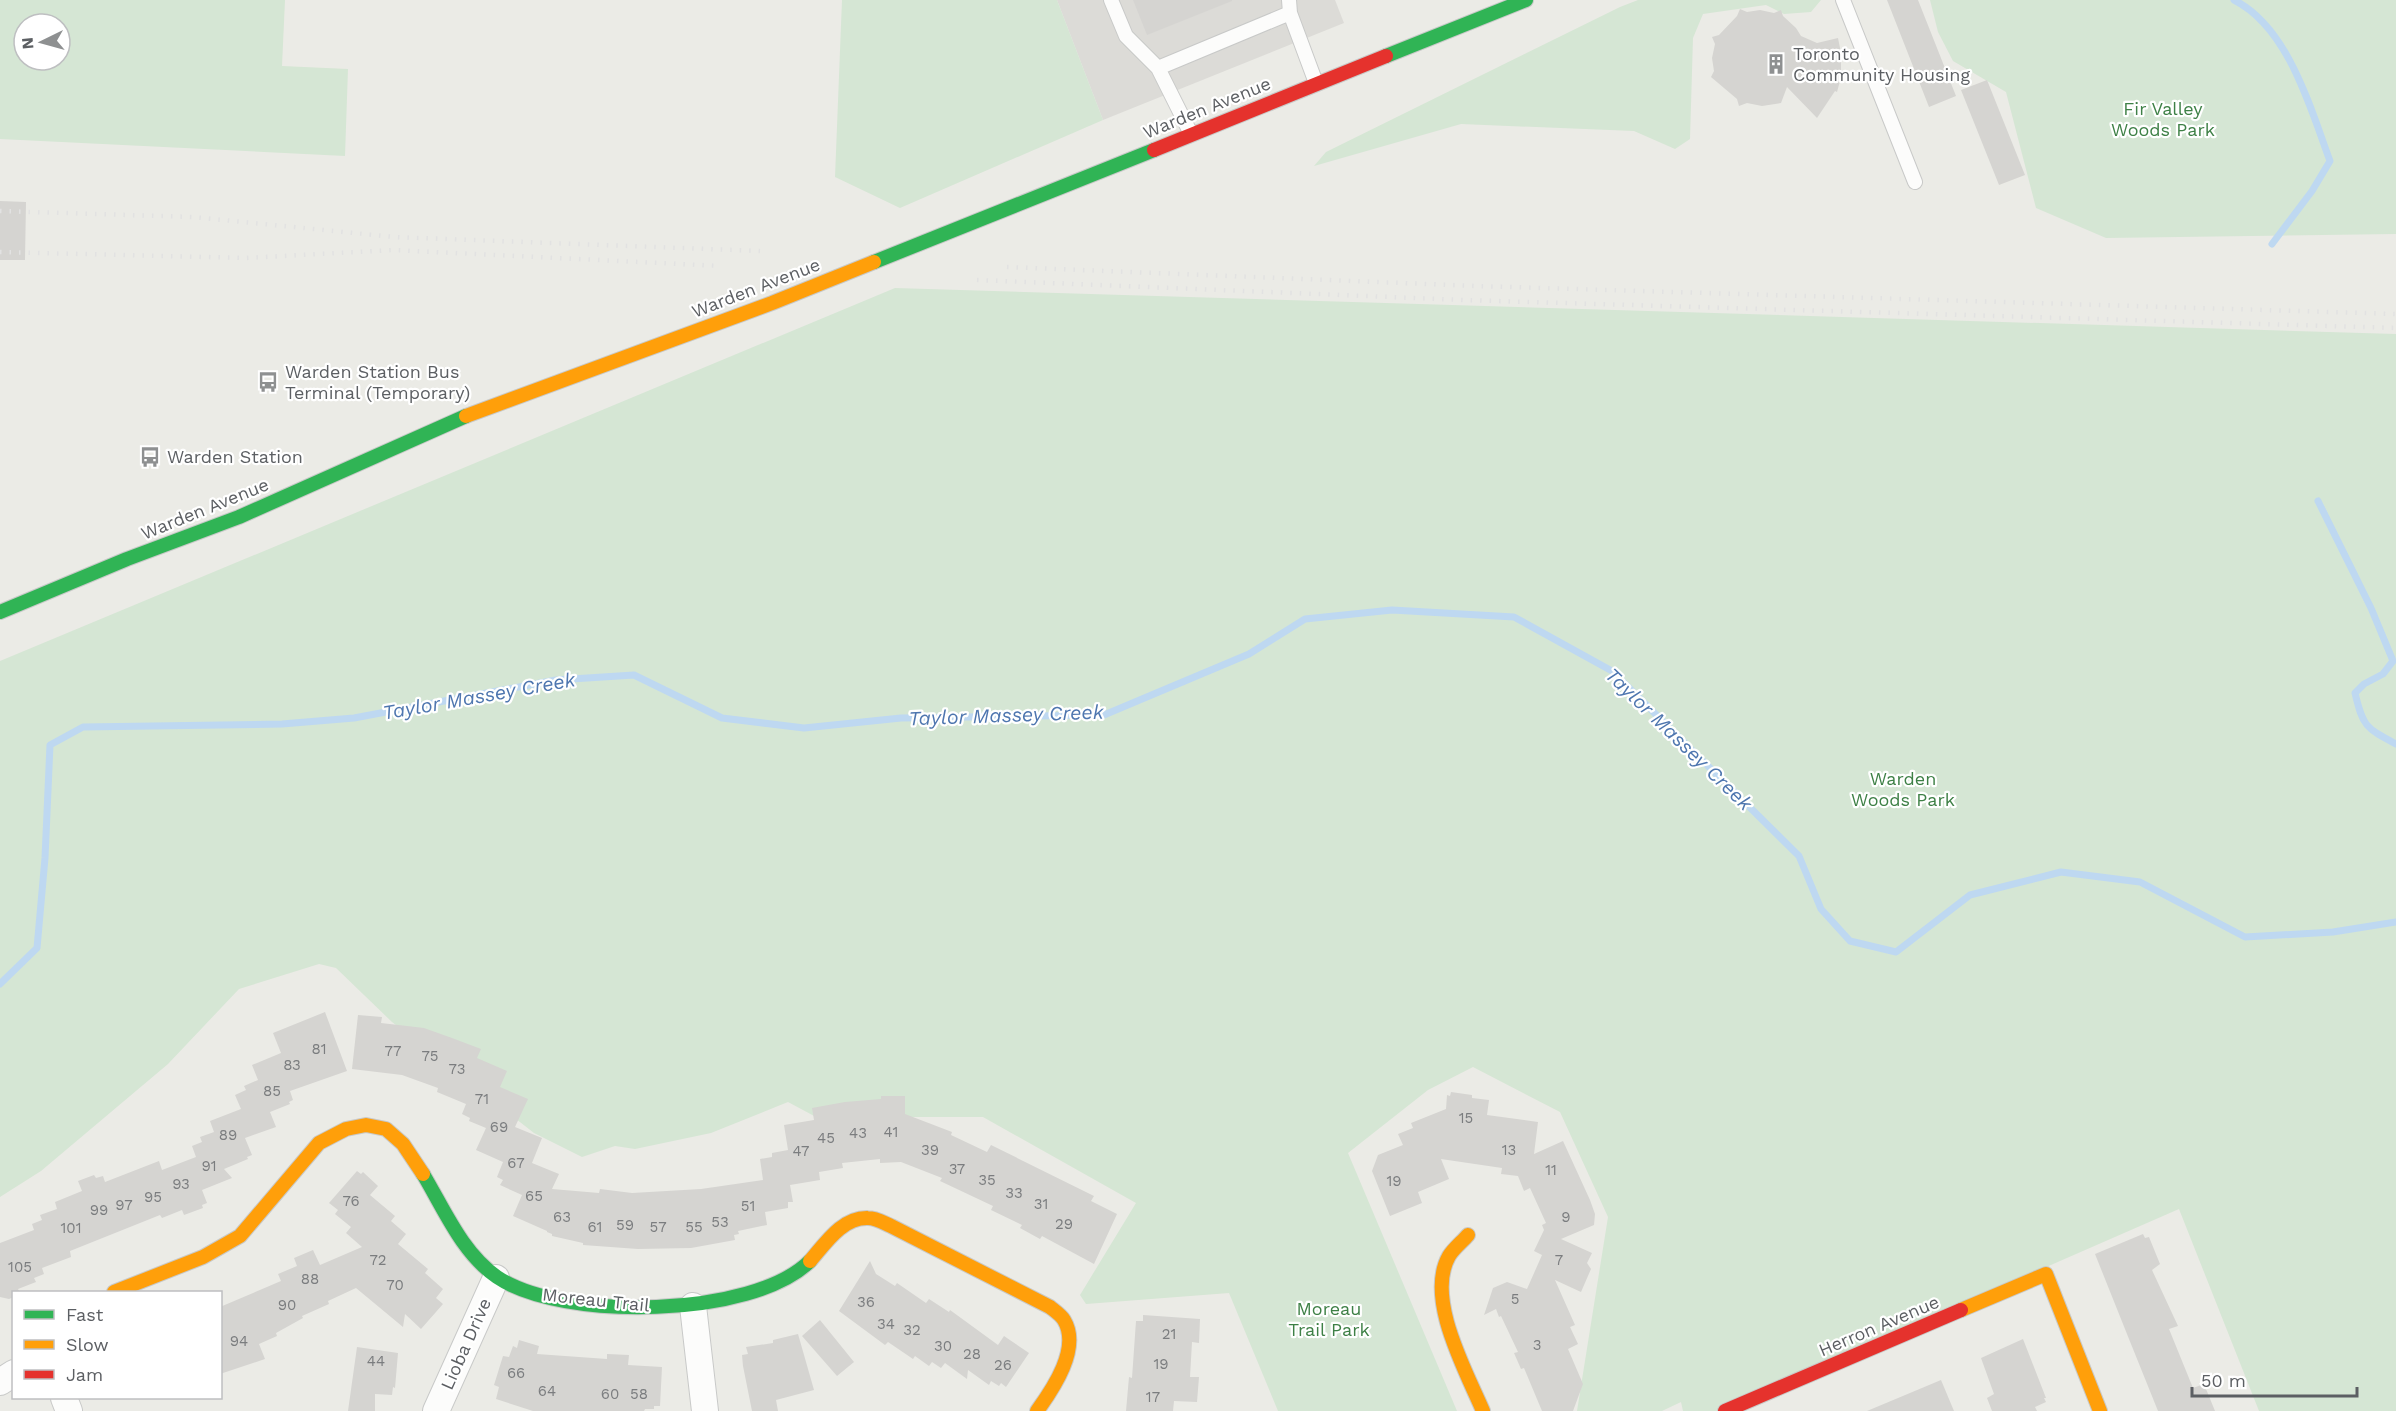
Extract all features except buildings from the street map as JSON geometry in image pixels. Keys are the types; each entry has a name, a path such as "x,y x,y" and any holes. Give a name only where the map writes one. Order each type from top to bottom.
{"street":[{"name":"Warden Avenue","path":"0,612 127,559 239,517 469,415 772,303 1316,82 1526,0"},
{"name":"Moreau Trail","path":"119,1291 204,1257 240,1236 319,1143 336,1132 353,1126 375,1126 394,1134 413,1157 465,1244 496,1278 525,1292 558,1300 629,1306 693,1306 765,1288 802,1269 844,1223 866,1218 891,1226 1050,1307 1065,1320 1069,1346 1062,1369 1037,1411"},
{"path":"1468,1235 1449,1257 1440,1286 1445,1317 1483,1411"},
{"name":"Herron Avenue","path":"1725,1411 2046,1274 2100,1411"},
{"name":"Lioba Drive","path":"436,1411 496,1278"},
{"path":"693,1306 705,1411"}],"lane":[{"path":"1111,0 1126,36 1158,68 1191,134"},
{"path":"1843,0 1915,182"},
{"path":"1158,68 1289,7 1316,82"}],"shaded area":[{"path":"1057,0 1335,0 1344,23 1103,120"}],"green space":[{"path":"0,0 285,0 282,66 348,69 345,156 0,139"},
{"path":"842,0 1057,0 1103,120 900,208 835,177"},
{"path":"1638,0 1821,0 1811,12 1784,14 1766,5 1703,14 1693,38 1690,139 1675,149 1634,131 1461,124 1314,166 1326,152"},
{"name":"Fir Valley Woods Park","path":"1930,0 2396,0 2396,234 2106,238 2036,208 2006,92 1953,61 1938,32"},
{"name":"Warden Woods Park","path":"895,288 2396,334 2396,1411 2259,1411 2179,1209 1717,1411 1683,1411 1681,1402 1662,1411 1577,1411 1608,1217 1560,1112 1473,1067 1428,1090 1348,1153 1457,1411 1278,1411 1229,1293 1086,1304 1080,1295 1136,1203 983,1117 816,1117 788,1102 711,1133 635,1149 615,1146 582,1157 534,1133 392,1022 336,968 319,964 239,989 168,1064 41,1171 0,1197 0,661"}],"waterway":[{"path":"2234,0 2253,12 2283,49 2305,93 2330,161 2312,191 2272,244"},
{"path":"2318,501 2371,608 2393,661 2383,674 2364,684 2355,693 2361,713 2372,730 2396,744"},
{"name":"Taylor Massey Creek","path":"0,984 37,948 45,858 50,745 83,727 282,724 354,718 556,680 634,675 722,718 804,728 901,718 1104,715 1249,654 1305,619 1392,610 1514,617 1612,671 1799,856 1821,909 1850,941 1896,952 1970,895 2061,872 2140,882 2245,937 2333,932 2396,922"}],"railway":[{"path":"0,211 193,217 394,237 760,251"},
{"path":"0,252 246,258 393,250 721,266"},
{"path":"1007,267 1476,286 2396,314"},
{"path":"977,280 1463,300 2396,328"}],"traffic: fast":[{"path":"1386,56 1526,0"},
{"path":"874,262 1154,150"},
{"path":"0,612 127,559 239,517 466,416"},
{"path":"423,1174 455,1230 485,1267 497,1277 527,1291 565,1301 610,1306 656,1307 703,1303 746,1294 783,1280 810,1261"}],"traffic: slow":[{"path":"466,416 772,303 874,262"},
{"path":"117,1291 203,1257 240,1236 319,1143 346,1129 366,1125 386,1129 403,1144 423,1174"},
{"path":"810,1261 842,1227 859,1219 871,1218 1050,1307 1064,1320 1069,1343 1063,1368 1037,1411"},
{"path":"1468,1235 1449,1256 1443,1273 1442,1292 1445,1313 1458,1355 1483,1411"},
{"path":"1961,1310 2046,1274 2100,1411"}],"traffic: jam":[{"path":"1154,150 1386,56"},
{"path":"1725,1411 1961,1310"}],"place":[{"name":"Toronto Community Housing","path":"1776,64"},
{"name":"Warden Station Bus Terminal (Temporary)","path":"268,382"},
{"name":"Warden Station","path":"150,457"}],"park label":[{"name":"Moreau Trail Park","path":"1329,1319"}]}
